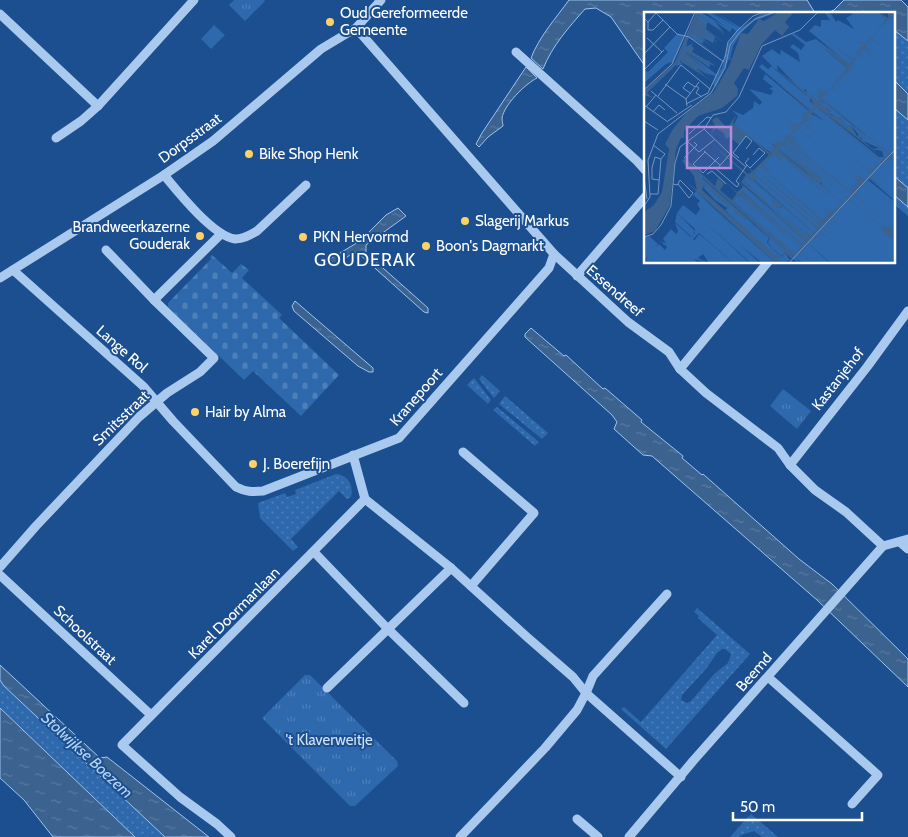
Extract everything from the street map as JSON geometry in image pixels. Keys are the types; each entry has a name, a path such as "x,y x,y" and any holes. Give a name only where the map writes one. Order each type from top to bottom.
{"street":[{"path":"56,138 81,121 98,106 194,0"},
{"name":"Dorpsstraat","path":"0,278 164,175 213,141 322,50 356,28 381,0"},
{"path":"0,14 98,106"},
{"name":"Essendreef","path":"356,28 554,254 628,322 670,352 680,369 706,393 778,448 790,465 815,490 846,512 883,546"},
{"path":"516,52 644,169"},
{"path":"164,175 184,200 221,234 236,239 249,236 257,231 306,185"},
{"path":"577,276 644,198"},
{"path":"106,250 154,300 221,234"},
{"name":"Kranepoort","path":"252,492 263,491 399,438 549,268 554,254"},
{"path":"680,369 766,264"},
{"name":"Lange Rol","path":"13,270 143,386 236,487 252,492"},
{"name":"Smitsstraat","path":"0,567 139,417 188,378 200,372 214,358 154,300"},
{"name":"Kastanjehof","path":"790,465 867,367 908,311"},
{"path":"463,452 534,513 471,586"},
{"path":"353,455 365,499 451,568 527,638 573,677 586,694 681,777"},
{"name":"Karel Doormanlaan","path":"231,837 217,824 180,797 122,745 365,499"},
{"path":"883,546 904,540 908,549"},
{"name":"Beemd","path":"629,837 883,546"},
{"path":"314,552 388,629 464,703"},
{"path":"326,688 451,568"},
{"name":"Schoolstraat","path":"0,575 151,716"},
{"path":"460,837 540,754 577,710 586,694 592,676 667,594"},
{"path":"768,677 878,775 852,804"},
{"path":"577,819 598,837"}],"green space":[{"path":"234,0 265,1 245,21 229,5"},
{"path":"214,25 225,35 211,49 201,39"},
{"path":"896,32 908,41 908,94 896,82"},
{"path":"896,110 908,120 908,188 896,178"},
{"path":"896,197 908,207 908,216 896,206"},
{"path":"212,255 232,273 241,264 249,270 242,278 282,315 279,318 339,375 301,416 253,371 244,380 168,307 168,303 211,259"},
{"path":"482,375 500,391 494,398 479,379"},
{"path":"474,378 491,400 488,404 467,385"},
{"path":"783,389 811,411 797,429 770,406"},
{"path":"505,396 548,433 542,439 499,404"},
{"path":"497,407 539,442 535,446 493,410"},
{"path":"336,474 344,476 349,481 352,488 351,497 347,499 339,491 291,539 298,547 293,551 260,518 258,503 285,493 287,497 296,494 295,490"},
{"path":"697,608 750,654 666,749 621,709 624,707 641,722 717,635 694,612","holes":["725,649 731,654 728,663 714,674 691,701 687,703 681,700 682,695 706,669 717,653"]},
{"name":"'t Klaverweitje","path":"305,675 310,675 397,761 398,766 355,806 350,806 262,718"},
{"path":"0,680 4,686 165,837 135,837 0,708"},
{"path":"751,814 778,837 762,837 754,831 739,837 730,837"}],"water":[{"path":"569,0 807,0 814,12 644,12 644,65 611,17 596,8 585,9 556,45 543,69 531,58 543,35"},
{"path":"844,0 901,0 908,7 908,41 896,32 896,12 829,12 834,10"},
{"path":"526,67 537,78 521,90 511,101 502,118 503,126 488,137 479,147 476,144 482,133"},
{"path":"896,82 908,94 908,120 896,110"},
{"path":"896,178 908,188 908,207 896,197"},
{"path":"398,208 406,216 366,245 366,253 428,308 428,313 424,312 358,253 354,252 335,266 330,259 360,241 386,215"},
{"path":"295,301 373,368 373,372 358,366 294,311 292,306"},
{"path":"531,328 564,356 566,355 603,389 605,388 642,420 641,422 683,456 682,458 703,474 799,559 832,584 908,659 908,687 817,600 652,456 643,455 614,429 617,422 612,415 525,337 525,334"},
{"name":"Stolwijkse Boezem","path":"0,665 100,758 107,757 209,837 165,837 4,686 0,680"},
{"path":"0,708 135,837 53,837 24,800 0,778"}],"place":[{"name":"Oud Gereformeerde Gemeente","path":"330,22"},
{"name":"Bike Shop Henk","path":"249,154"},
{"name":"Slagerij Markus","path":"465,221"},
{"name":"Brandweerkazerne Gouderak","path":"200,236"},
{"name":"PKN Hervormd","path":"303,237"},
{"name":"Boon's Dagmarkt","path":"426,246"},
{"name":"Hair by Alma","path":"195,412"},
{"name":"J. Boerefijn","path":"253,464"}],"district":[{"name":"GOUDERAK","path":"365,260"}]}
